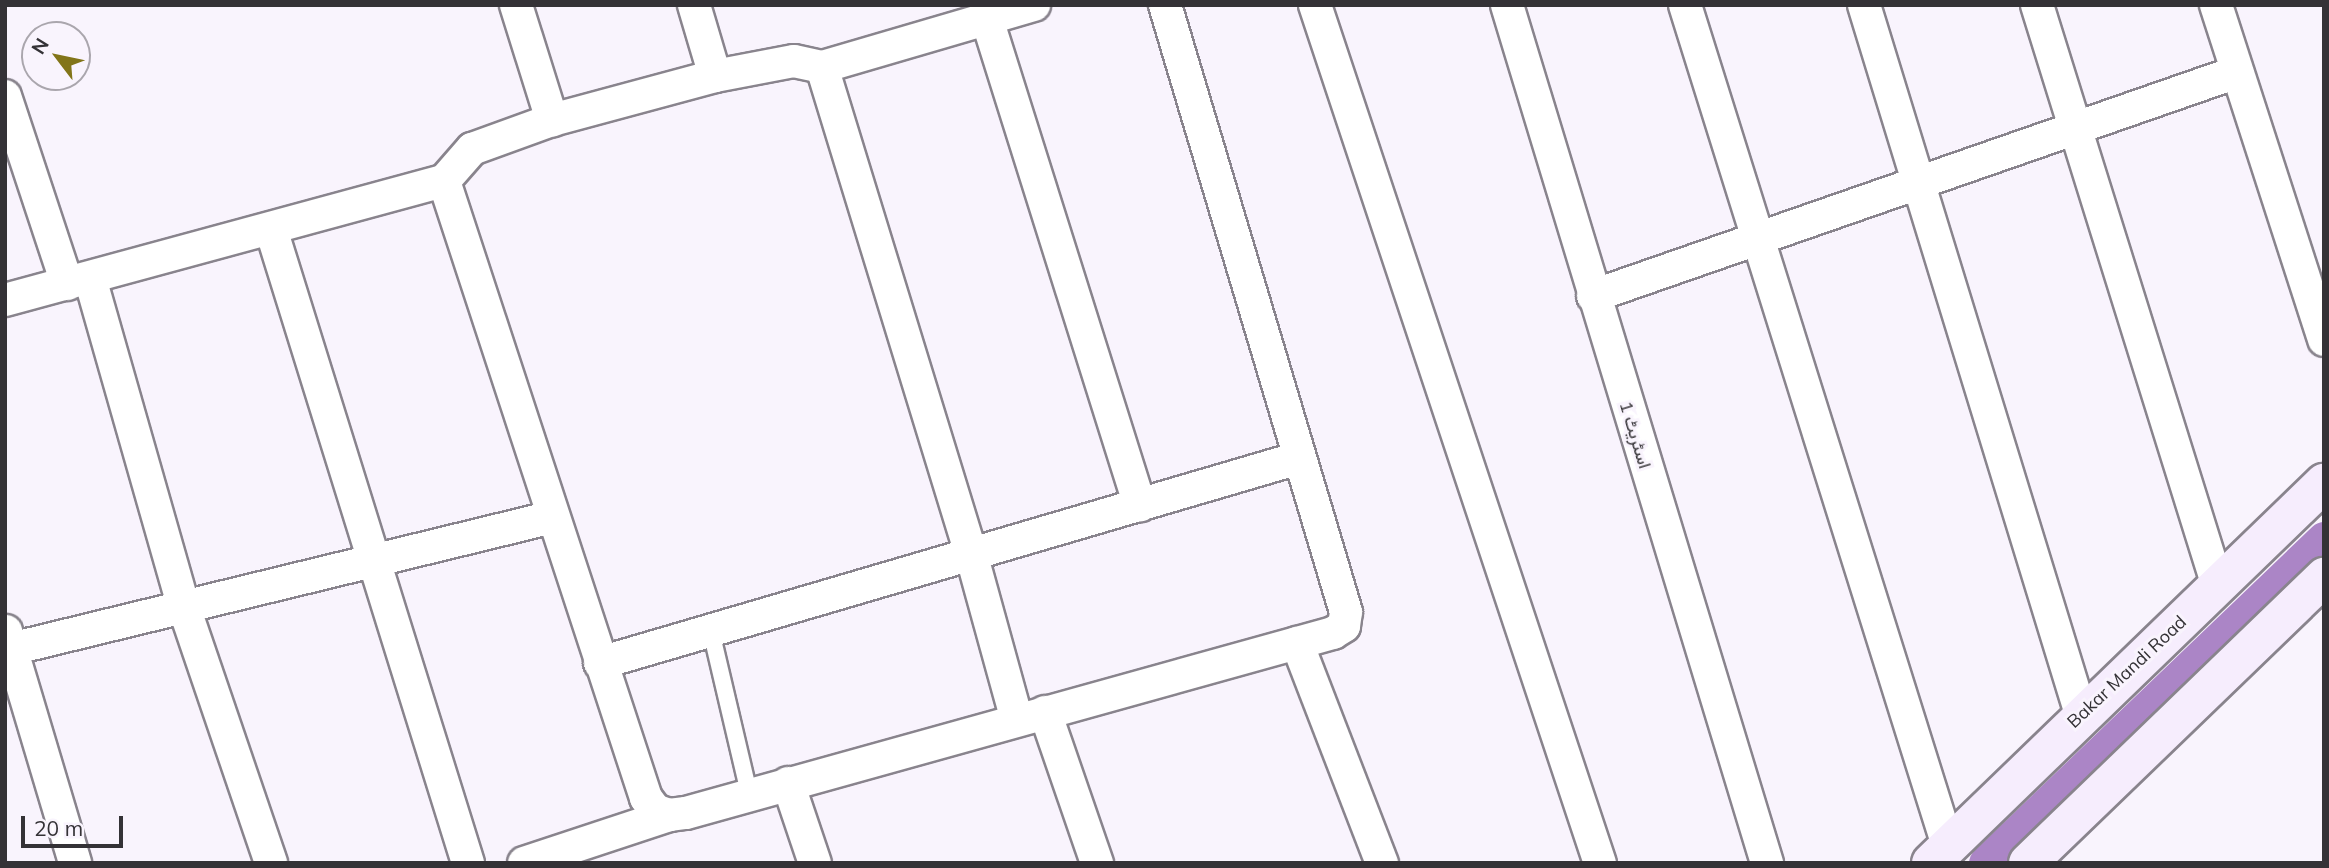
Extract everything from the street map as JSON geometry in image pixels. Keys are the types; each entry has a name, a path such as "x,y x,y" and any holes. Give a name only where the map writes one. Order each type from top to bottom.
{"street":[{"path":"516,5 552,120"},
{"path":"694,5 715,76"},
{"path":"5,300 444,181 472,149 552,120 715,76 794,61 822,67 1034,5"},
{"path":"524,863 587,853 669,815 1333,633 1343,626 1346,612 1165,5"},
{"path":"1315,5 1600,863"},
{"name":"اسٹریٹ 1","path":"1507,5 1592,296 1767,863"},
{"path":"1685,5 1940,855"},
{"path":"1864,5 2081,714"},
{"path":"2037,5 2218,586"},
{"path":"2216,5 2324,340"},
{"path":"987,19 1140,506"},
{"path":"822,67 972,557 1031,716 1097,863"},
{"path":"1592,296 2237,72"},
{"path":"5,96 78,281 271,863"},
{"path":"444,181 646,798 655,810 669,815"},
{"path":"271,229 371,561 468,863"},
{"path":"600,663 972,557 1299,458"},
{"name":"Bakar Mandi Road","path":"1940,855 2081,714 2324,483"},
{"path":"75,863 8,639 184,607 553,517"},
{"path":"2028,863 2324,577"},
{"path":"1297,643 1382,863"},
{"path":"788,783 815,863"}],"lane":[{"path":"711,631 749,793"}],"waterway":[{"path":"1986,863 2324,539"}]}
